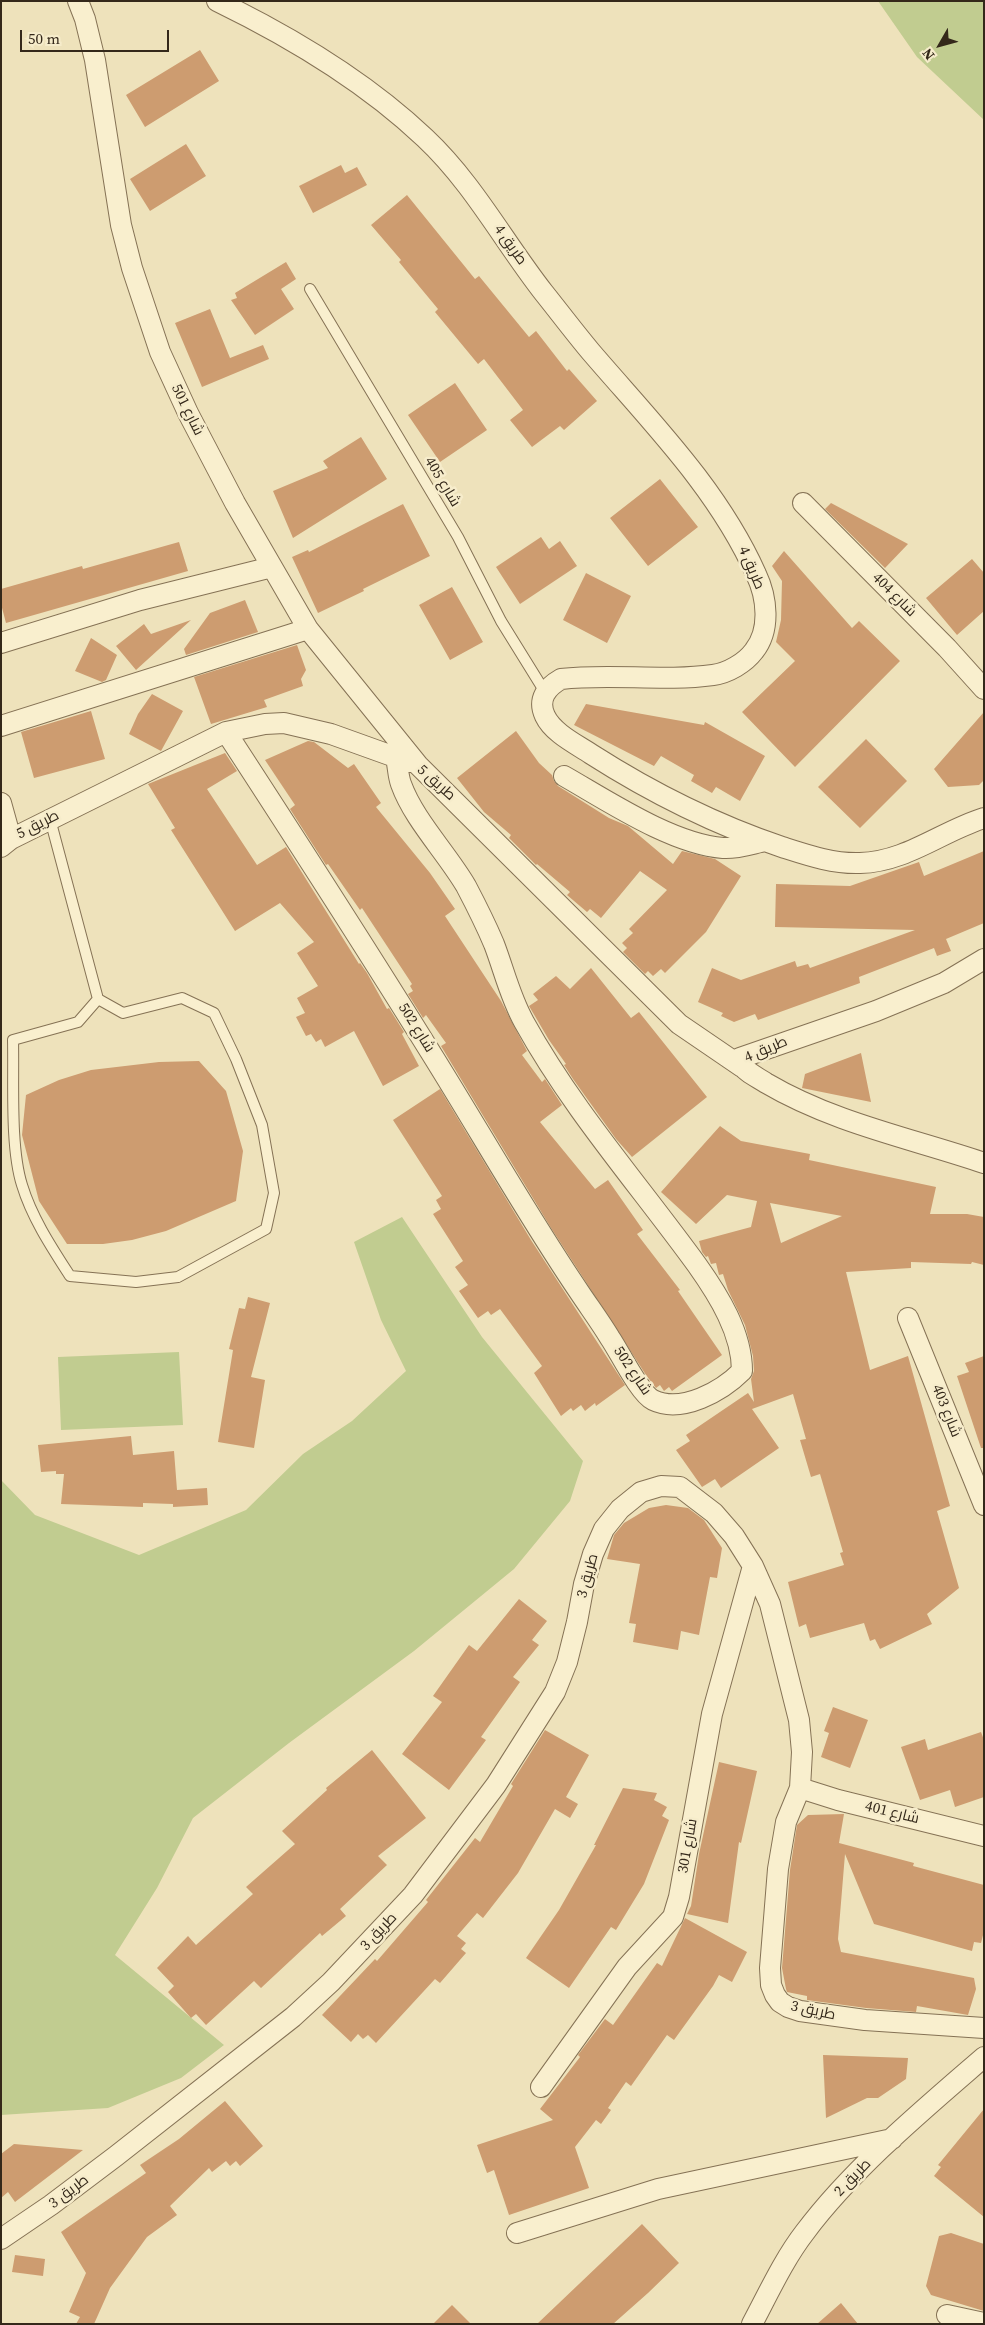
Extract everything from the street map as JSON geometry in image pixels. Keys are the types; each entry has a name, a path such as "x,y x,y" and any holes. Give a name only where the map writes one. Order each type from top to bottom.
{"street":[{"name":"شارع 501","path":"78,1 85,18 95,60 121,225 132,268 160,352 188,413 235,503 308,630 418,764"},
{"name":"طريق 4","path":"217,1 256,20 317,56 397,113 442,154 466,182 538,285 583,342 693,471 720,508 758,577 766,610 764,635 754,651 740,665 715,675 561,679 550,686 545,692"},
{"name":"شارع 404","path":"803,503 947,648 984,689"},
{"path":"1,643 140,600 272,567"},
{"path":"1,726 308,630"},
{"path":"545,692 542,704 545,717 559,733 608,765 694,813 765,841 832,861 860,863 885,859 918,848 984,818"},
{"name":"طريق 5","path":"6,843 50,819 226,732 265,724 284,723 331,734 418,764 680,1024 742,1067"},
{"name":"شارع 502","path":"226,732 405,1011 517,1195 630,1371 651,1400 664,1403 681,1402 700,1398 720,1390 742,1372 740,1346 724,1308 704,1276 659,1213 559,1081 514,1002 494,944 466,886 411,805 400,783 396,758"},
{"path":"564,776 638,818 672,834 724,848 765,841"},
{"path":"1,804 6,843"},
{"name":"طريق 4","path":"984,959 944,982 876,1011 740,1058 742,1067 776,1089 825,1113 984,1163"},
{"name":"شارع 403","path":"908,1318 984,1505"},
{"name":"طريق 3","path":"1,2239 51,2205 116,2156 293,2017 331,1982 412,1895 496,1785 555,1692 567,1662 578,1622 584,1584 593,1554 604,1529 620,1509 641,1492 661,1486 680,1487 714,1513 734,1536 752,1566 770,1604 799,1720 802,1752 800,1788 786,1822 780,1846 770,1968 771,1985 780,2002 800,2011 865,2020 984,2028"},
{"name":"شارع 301","path":"541,2087 627,1967 673,1917 679,1897 712,1714 752,1566"},
{"name":"شارع 401","path":"800,1788 847,1802 984,1836"},
{"name":"طريق 2","path":"752,2324 804,2233 824,2208 892,2139 984,2057"},
{"path":"517,2233 658,2189 892,2139"},
{"path":"947,2315 984,2323"}],"lane":[{"name":"شارع 405","path":"310,289 458,537 501,621 545,692"},
{"path":"50,819 98,999 123,1013 182,998 214,1013 236,1059 262,1125 274,1193 266,1228 178,1277 136,1282 70,1276 44,1236 21,1185 15,1142 13,1040 78,1022 98,999"}],"green space":[{"path":"878,1 984,1 984,120 917,57"},
{"path":"402,1217 482,1337 583,1461 570,1501 514,1569 414,1651 289,1743 193,1818 157,1888 115,1955 224,2045 181,2078 108,2108 1,2115 1,1480 35,1515 139,1555 246,1510 303,1454 352,1421 406,1371 381,1320 354,1242"},
{"path":"179,1352 183,1425 61,1430 58,1357"}],"building":[{"path":"200,50 219,81 145,127 126,95"},
{"path":"186,144 206,176 150,211 130,179"},
{"path":"341,165 345,173 357,167 367,185 313,213 299,186"},
{"path":"407,195 475,279 479,276 529,337 536,331 567,371 569,369 597,401 564,430 560,426 532,447 510,420 523,410 484,359 478,364 435,312 438,309 399,262 401,260 371,225"},
{"path":"286,262 296,279 281,289 294,309 255,335 231,300 237,298 235,293"},
{"path":"210,309 230,358 263,345 269,359 202,387 175,323"},
{"path":"455,383 487,430 440,462 408,415"},
{"path":"361,437 387,479 293,538 273,491 328,468 323,461"},
{"path":"660,479 698,527 648,566 610,518"},
{"path":"831,503 908,544 885,568 825,509"},
{"path":"403,504 430,556 318,613 292,557 308,550 309,552"},
{"path":"541,537 549,549 560,541 577,566 520,604 496,567"},
{"path":"179,542 188,571 6,623 1,604 1,589 82,566 83,569"},
{"path":"784,551 852,628 859,621 900,661 795,767 742,712 795,661 776,642 781,620 782,581 772,566"},
{"path":"972,559 984,573 984,611 957,635 926,598"},
{"path":"586,573 631,596 607,643 563,620"},
{"path":"452,587 483,642 450,660 419,605"},
{"path":"245,600 258,632 186,655 184,649 210,613"},
{"path":"191,620 136,670 116,646 144,624 151,634"},
{"path":"91,638 117,655 106,680 102,682 75,671"},
{"path":"297,645 306,670 301,679 303,686 264,700 267,707 211,724 194,677"},
{"path":"152,694 183,711 161,751 129,734 138,714"},
{"path":"586,704 704,725 705,722 765,756 740,801 716,787 712,793 691,781 694,775 661,756 654,766 574,725"},
{"path":"91,711 105,759 34,778 21,732"},
{"path":"984,712 984,780 979,785 948,787 934,769"},
{"path":"516,731 539,763 552,775 558,786 609,818 628,826 673,864 682,851 715,859 741,876 706,932 665,973 661,969 653,976 648,971 645,974 623,952 627,948 622,943 633,933 629,929 667,890 640,871 601,918 590,909 587,912 567,895 570,892 536,865 509,838 511,835 484,812 457,778"},
{"path":"866,739 907,781 860,828 818,787"},
{"path":"308,741 314,742 348,768 354,764 381,803 376,807 430,873 455,909 445,916 501,1001 527,1051 522,1055 542,1082 545,1079 562,1105 540,1122 595,1189 608,1180 643,1230 637,1234 680,1290 678,1291 722,1355 672,1391 669,1387 664,1391 660,1385 656,1388 646,1375 551,1228 441,1046 446,1043 426,1015 423,1018 408,994 413,991 410,986 412,984 362,908 360,910 328,864 326,865 290,809 295,805 265,760"},
{"path":"225,753 237,771 207,789 257,865 286,847 359,964 367,973 387,1009 389,1008 404,1032 402,1034 419,1066 383,1086 354,1031 325,1047 321,1039 316,1042 311,1034 306,1036 296,1017 305,1013 297,998 318,986 297,953 314,942 280,903 235,931 171,830 175,828 148,784"},
{"path":"984,851 984,923 946,939 951,951 937,956 934,948 859,977 860,983 758,1020 755,1014 734,1022 721,1016 723,1013 698,1002 712,968 741,980 795,961 797,967 808,964 810,968 915,930 775,927 776,884 850,886 919,862 924,876"},
{"path":"591,968 631,1018 639,1012 707,1097 632,1157 616,1139 573,1079 564,1065 566,1064 529,1006 538,1000 533,994 556,976 570,989"},
{"path":"861,1053 871,1102 802,1088 805,1074"},
{"path":"199,1061 226,1091 243,1151 236,1201 166,1231 132,1240 103,1244 67,1244 39,1201 22,1135 26,1095 59,1080 91,1070 159,1062"},
{"path":"440,1089 531,1240 625,1385 596,1406 595,1403 585,1411 581,1405 573,1411 571,1408 561,1416 534,1373 542,1366 500,1309 491,1315 488,1311 478,1318 459,1291 468,1285 455,1267 463,1261 433,1214 441,1209 436,1200 442,1196 393,1120"},
{"path":"720,1126 741,1141 810,1154 809,1160 936,1187 930,1214 967,1214 984,1217 984,1265 972,1262 971,1264 911,1262 911,1268 846,1272 870,1370 908,1356 950,1506 937,1511 959,1588 927,1614 932,1624 880,1649 875,1639 870,1641 864,1623 810,1638 806,1624 799,1627 788,1582 844,1565 840,1553 843,1552 820,1474 811,1477 800,1440 806,1439 793,1394 752,1409 779,1448 721,1488 715,1479 702,1487 676,1450 690,1441 686,1435 748,1393 754,1402 751,1379 754,1371 753,1356 745,1325 728,1290 723,1274 719,1275 716,1263 711,1264 708,1256 706,1257 702,1252 699,1241 751,1227 757,1201 727,1195 696,1224 661,1192","holes":["770,1203 842,1216 781,1243"]},
{"path":"248,1297 270,1303 251,1377 265,1380 254,1448 218,1442 233,1350 229,1349 239,1308 245,1309"},
{"path":"984,1356 984,1448 981,1448 957,1376 969,1372 965,1363"},
{"path":"131,1436 133,1455 174,1451 177,1490 207,1488 208,1505 173,1507 173,1504 143,1503 143,1507 61,1504 64,1474 56,1474 56,1471 41,1472 38,1445"},
{"path":"666,1505 688,1508 704,1520 722,1548 717,1578 710,1577 699,1635 681,1631 678,1650 633,1642 636,1624 629,1623 640,1564 607,1559 614,1535 624,1523 649,1508"},
{"path":"519,1599 547,1621 532,1640 539,1645 513,1677 520,1682 481,1737 486,1740 449,1790 402,1754 442,1702 433,1696 469,1645 477,1651"},
{"path":"833,1707 868,1720 850,1768 821,1757 829,1733 824,1731"},
{"path":"545,1730 589,1755 566,1797 578,1804 570,1818 555,1809 518,1873 483,1918 477,1913 457,1936 466,1943 461,1949 466,1953 440,1983 435,1979 376,2043 368,2035 363,2039 358,2034 351,2042 322,2015 375,1959 377,1961 428,1902 426,1900 475,1838 480,1842 513,1786 511,1784"},
{"path":"981,1732 984,1740 984,1797 955,1807 950,1790 920,1800 901,1747 925,1739 928,1750"},
{"path":"372,1750 426,1818 378,1856 387,1865 340,1909 346,1916 322,1936 320,1933 261,1988 254,1981 206,2025 196,2014 191,2018 168,1992 174,1986 157,1968 188,1936 196,1945 253,1894 246,1887 295,1844 282,1831 327,1790 326,1788"},
{"path":"719,1762 757,1771 741,1843 739,1842 728,1923 687,1914 691,1906 699,1854"},
{"path":"623,1788 657,1793 654,1800 667,1807 662,1816 669,1820 644,1884 616,1930 611,1927 569,1988 526,1958 559,1910 596,1845 594,1845"},
{"path":"844,1814 839,1843 914,1863 913,1866 984,1885 984,1931 981,1943 974,1942 972,1951 874,1924 845,1854 838,1939 841,1952 974,1978 976,1989 968,2015 917,2006 916,2012 866,2008 807,2000 807,1996 787,1992 782,1968 790,1870 797,1825 808,1815"},
{"path":"685,1918 747,1952 732,1982 719,1975 674,2040 667,2035 631,2086 626,2082 608,2108 611,2110 601,2124 596,2120 575,2147 589,2188 509,2215 494,2170 487,2173 477,2145 553,2120 540,2109 580,2057 578,2055 605,2019 613,2025 657,1963 662,1966"},
{"path":"823,2055 908,2058 906,2079 878,2098 867,2098 826,2118"},
{"path":"225,2101 263,2146 240,2166 236,2161 230,2166 226,2161 212,2172 209,2168 170,2206 177,2215 147,2237 110,2288 94,2324 76,2324 80,2317 69,2312 86,2273 61,2232 146,2173 140,2165 179,2139"},
{"path":"984,2109 984,2217 934,2176 941,2167 938,2165"},
{"path":"14,2144 83,2150 15,2202 8,2192 1,2198 1,2154"},
{"path":"642,2224 679,2263 648,2293 613,2324 537,2324"},
{"path":"951,2233 984,2244 984,2311 931,2295 926,2286 939,2236"},
{"path":"15,2255 45,2259 43,2276 12,2272"},
{"path":"841,2303 858,2324 817,2324"},
{"path":"452,2305 471,2324 433,2324"}]}
